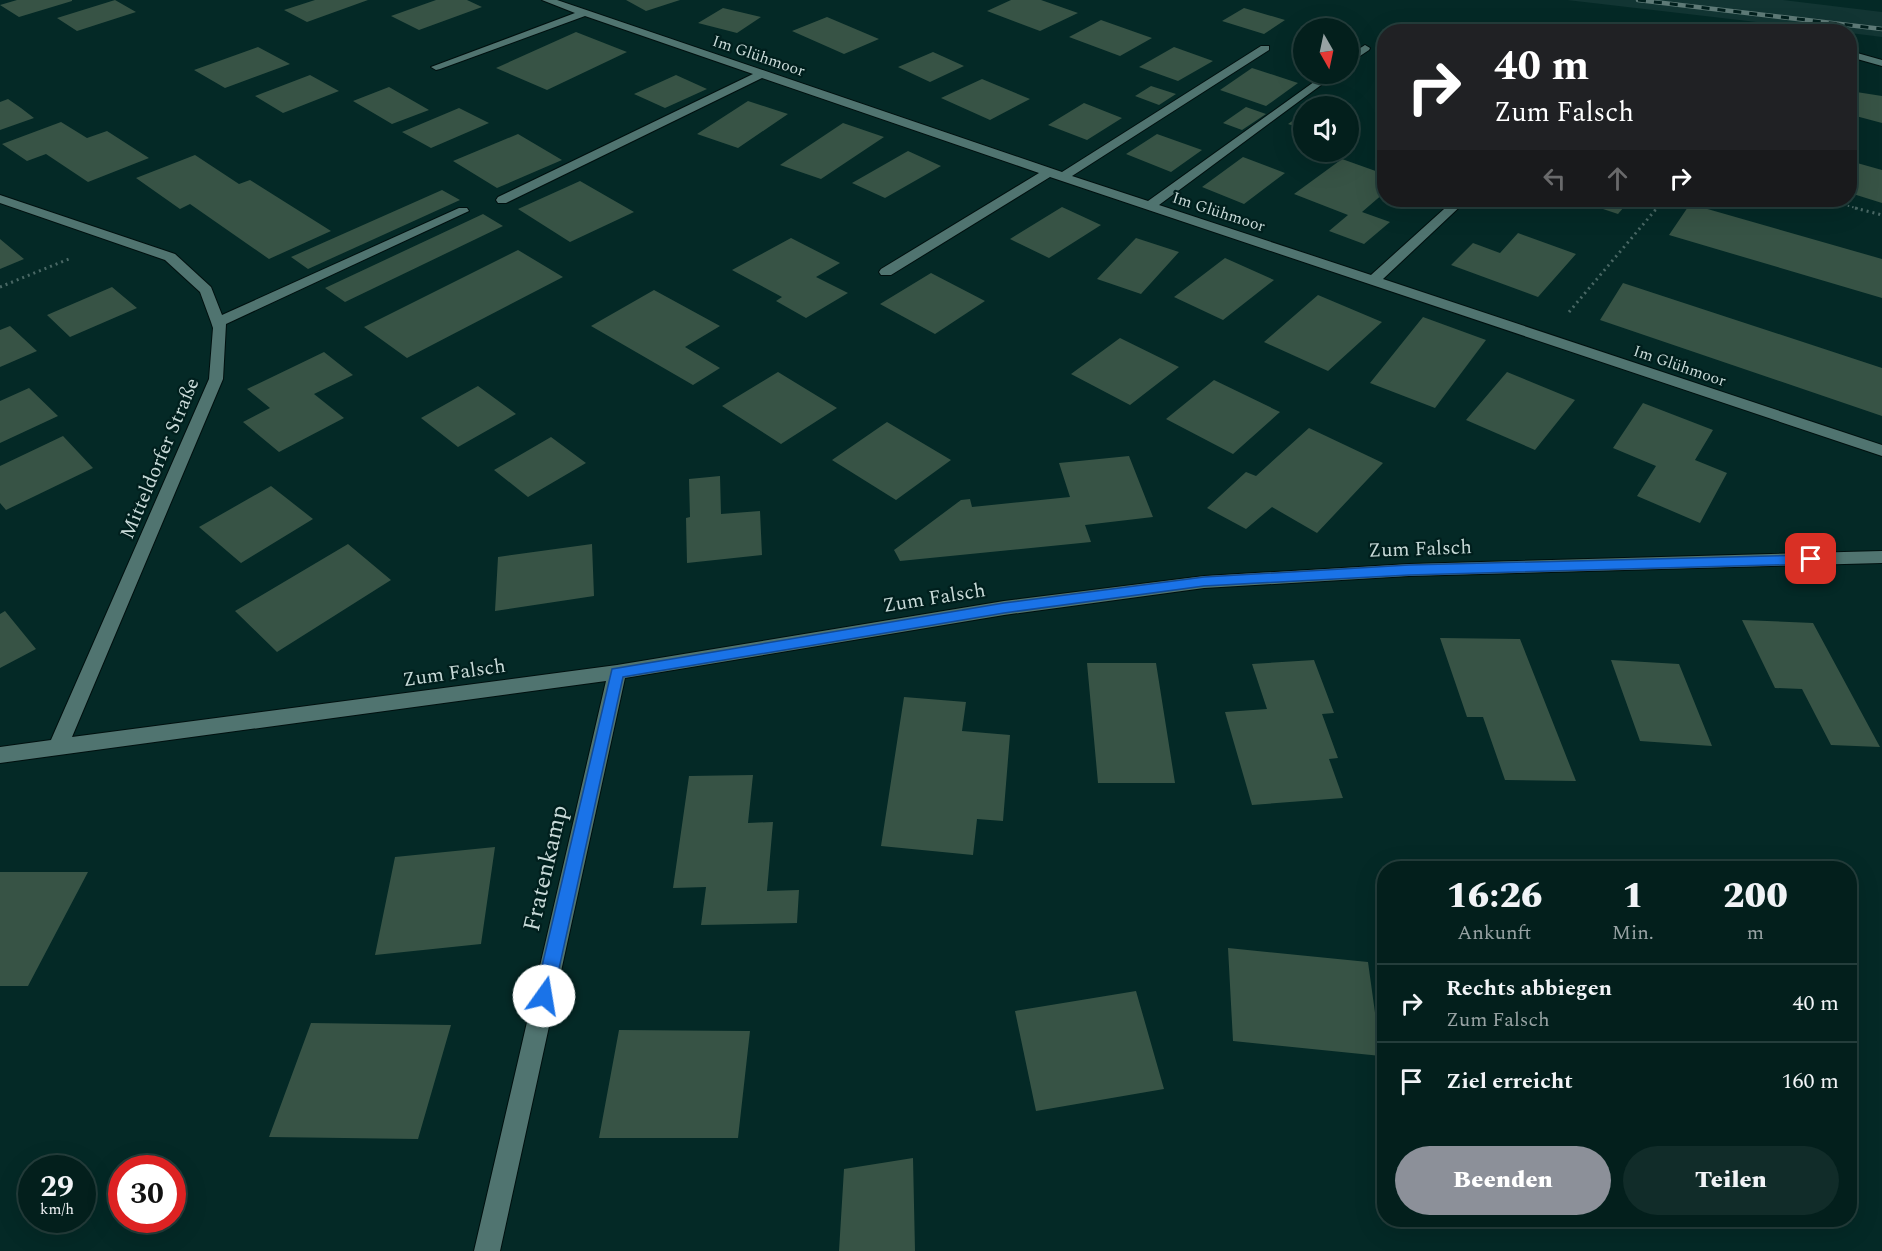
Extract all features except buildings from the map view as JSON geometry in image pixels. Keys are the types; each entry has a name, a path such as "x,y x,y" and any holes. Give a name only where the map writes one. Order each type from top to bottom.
{"street":[{"name":"Im Glühmoor","path":"547,0 1049,172 1882,451"},
{"path":"436,67 585,13"},
{"path":"1064,176 1265,48"},
{"path":"1359,53 1365,48"},
{"path":"1857,56 1882,63"},
{"path":"501,200 762,74"},
{"path":"1150,205 1317,84"},
{"path":"886,272 1049,172"},
{"name":"Mitteldorfer Straße","path":"0,199 170,257 206,290 220,328 216,379 57,748"},
{"path":"1374,280 1453,207"},
{"path":"218,322 463,211"},
{"name":"Zum Falsch","path":"0,755 617,672 1004,608 1204,582 1409,570 1882,557"},
{"name":"Fratenkamp","path":"487,1251 617,672"}],"path":[{"path":"1548,338 1657,207"},
{"path":"1852,207 1882,215"},
{"path":"0,287 117,239"}],"shaded area":[{"path":"1567,0 1783,0 1882,12 1882,37 1857,34 1857,24 1773,24"}],"railway":[{"path":"1638,0 1840,24"},
{"path":"1857,26 1882,29"}],"route":[{"path":"544,996 617,672 1004,608 1204,582 1409,570 1811,559"}]}
